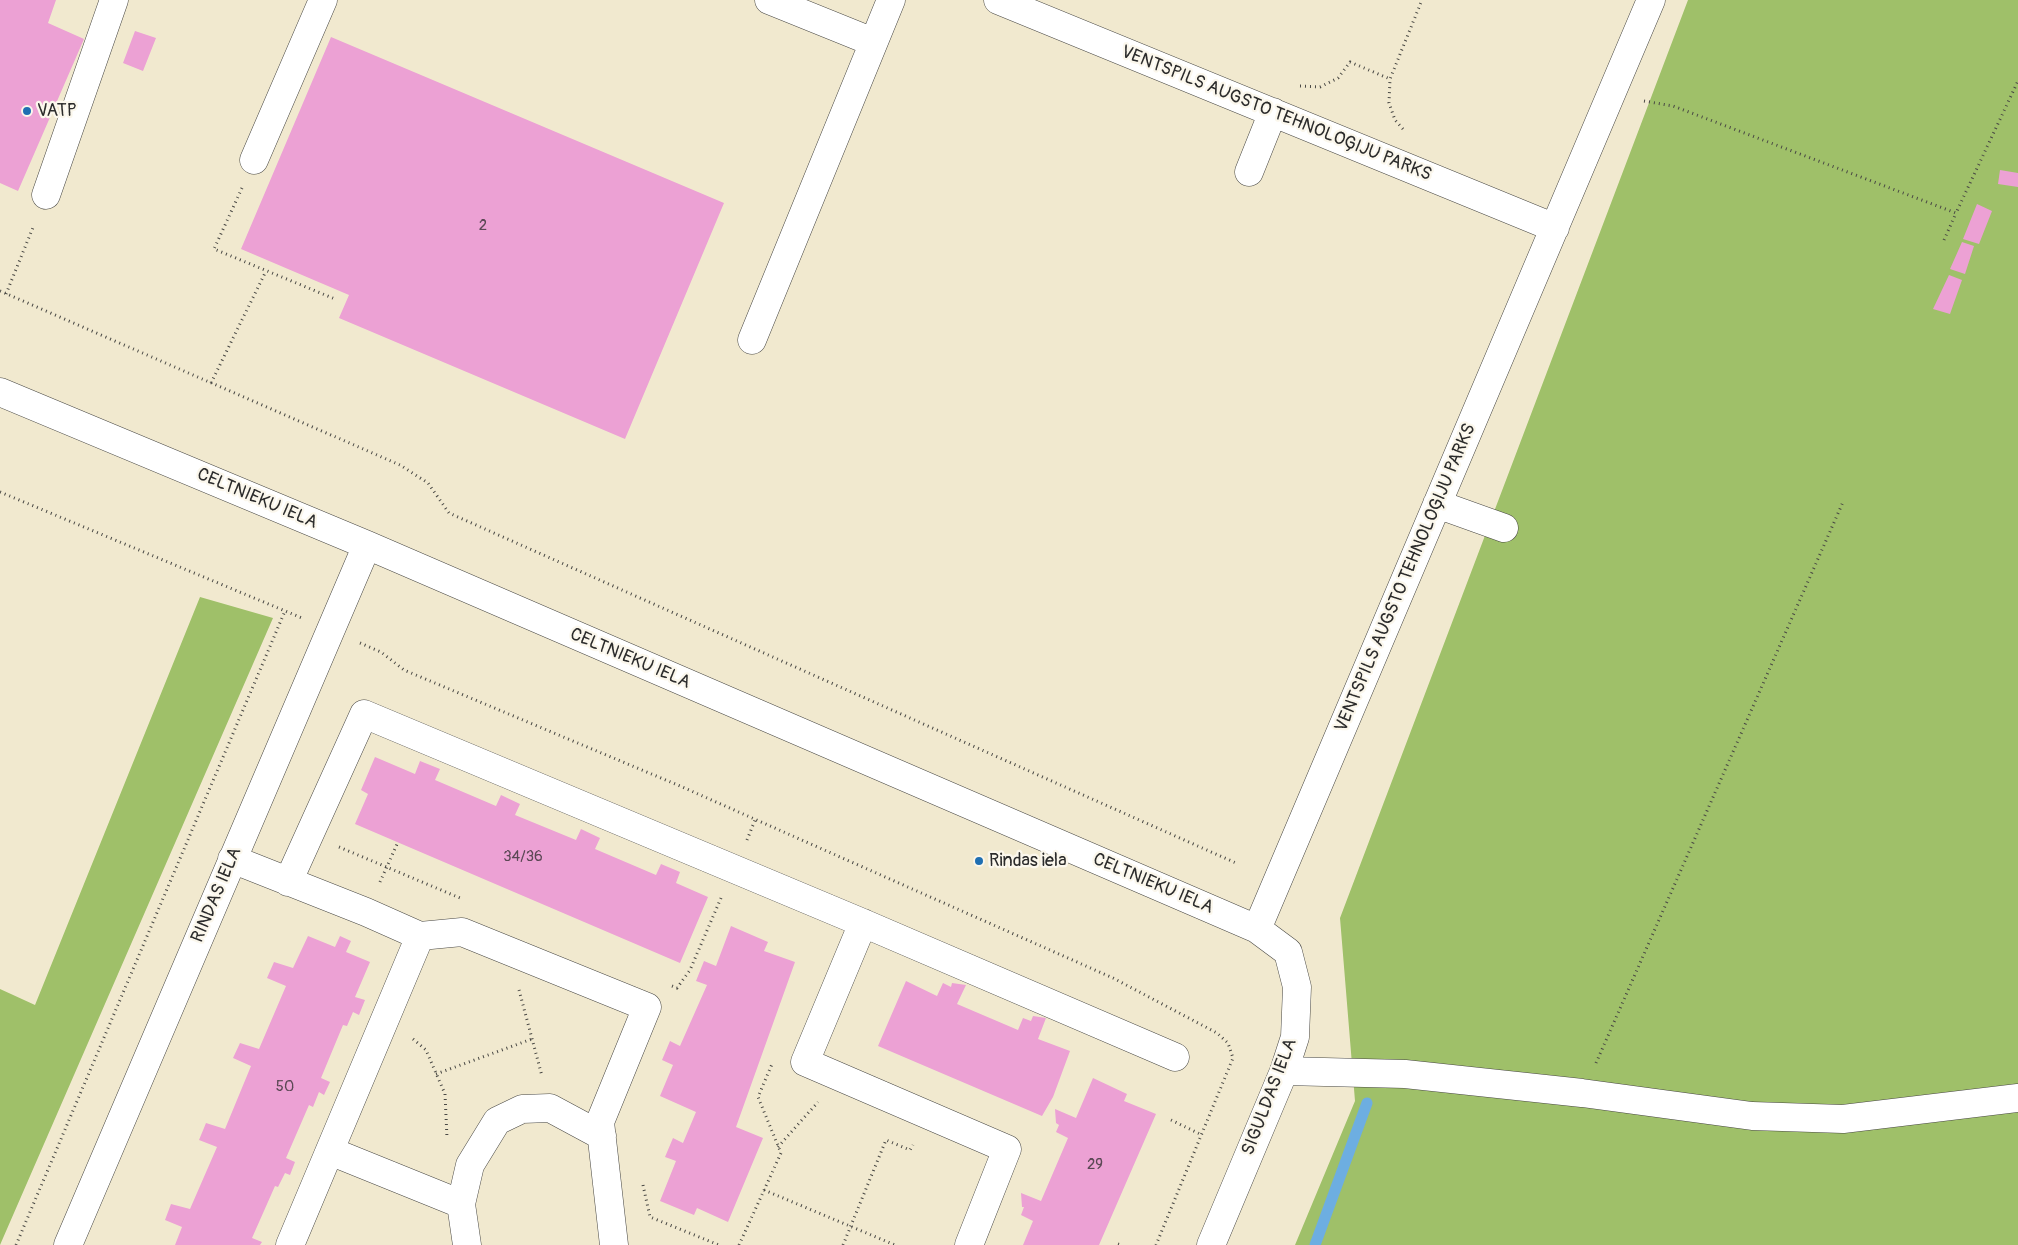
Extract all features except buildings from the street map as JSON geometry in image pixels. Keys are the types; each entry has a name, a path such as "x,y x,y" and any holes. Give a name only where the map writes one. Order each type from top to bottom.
{"street":[{"path":"46,195 114,0"},
{"path":"254,160 323,0"},
{"path":"769,0 873,42"},
{"path":"752,340 891,0"},
{"name":"VENTSPILS AUGSTO TEHNOLOĢIJU PARKS","path":"998,0 1555,228"},
{"name":"VENTSPILS AUGSTO TEHNOLOĢIJU PARKS","path":"1257,929 1651,0"},
{"path":"1249,172 1273,112"},
{"name":"CELTNIEKU IELA","path":"0,392 366,545 1257,929"},
{"path":"1437,504 1504,528"},
{"name":"RINDAS IELA","path":"68,1245 366,545"},
{"path":"288,882 364,714 863,923 1175,1057"},
{"path":"232,859 420,936 462,932 647,1007 600,1122 614,1245"},
{"path":"863,923 805,1062 1007,1150 969,1245"},
{"name":"SIGULDAS IELA","path":"1211,1245 1296,1038 1297,987 1288,952 1257,929"},
{"path":"290,1245 420,936"},
{"path":"1284,1071 1405,1074 1582,1093 1752,1116 1842,1119 2018,1098"},
{"path":"467,1245 461,1204 470,1165 497,1121 522,1108 550,1108 602,1136"},
{"path":"330,1151 461,1204"}],"path":[{"path":"1408,135 1395,120 1389,103 1390,79 1422,0"},
{"path":"1296,86 1320,87 1338,78 1350,62 1390,79"},
{"path":"1944,240 2018,81"},
{"path":"1611,95 1673,106 1956,213"},
{"path":"254,160 214,249 335,299"},
{"path":"6,294 46,195"},
{"path":"211,383 266,271"},
{"path":"0,292 400,466 428,484 449,513 1236,863"},
{"path":"0,492 381,652 404,670 756,820 1113,978 1217,1033 1228,1043 1234,1058 1156,1245"},
{"path":"1582,1093 1843,502"},
{"path":"16,1245 285,611"},
{"path":"677,988 690,970 756,820"},
{"path":"508,951 550,1108"},
{"path":"384,1020 398,1025 426,1050 445,1094 448,1142"},
{"path":"436,1074 532,1039"},
{"path":"778,1147 840,1078"},
{"path":"844,1245 886,1140 910,1150 924,1114"},
{"path":"1171,1120 1202,1135"},
{"path":"642,1180 650,1217 719,1245"},
{"path":"764,1190 896,1245"}],"green space":[{"path":"1688,0 2018,0 2018,1245 1295,1245 1355,1101 1340,918"},
{"path":"200,597 273,618 0,1245 0,989 35,1005"}],"waterway":[{"path":"1315,1245 1367,1103"}],"place":[{"name":"VATP","path":"27,111"},
{"name":"Rindas iela","path":"979,861"}]}
